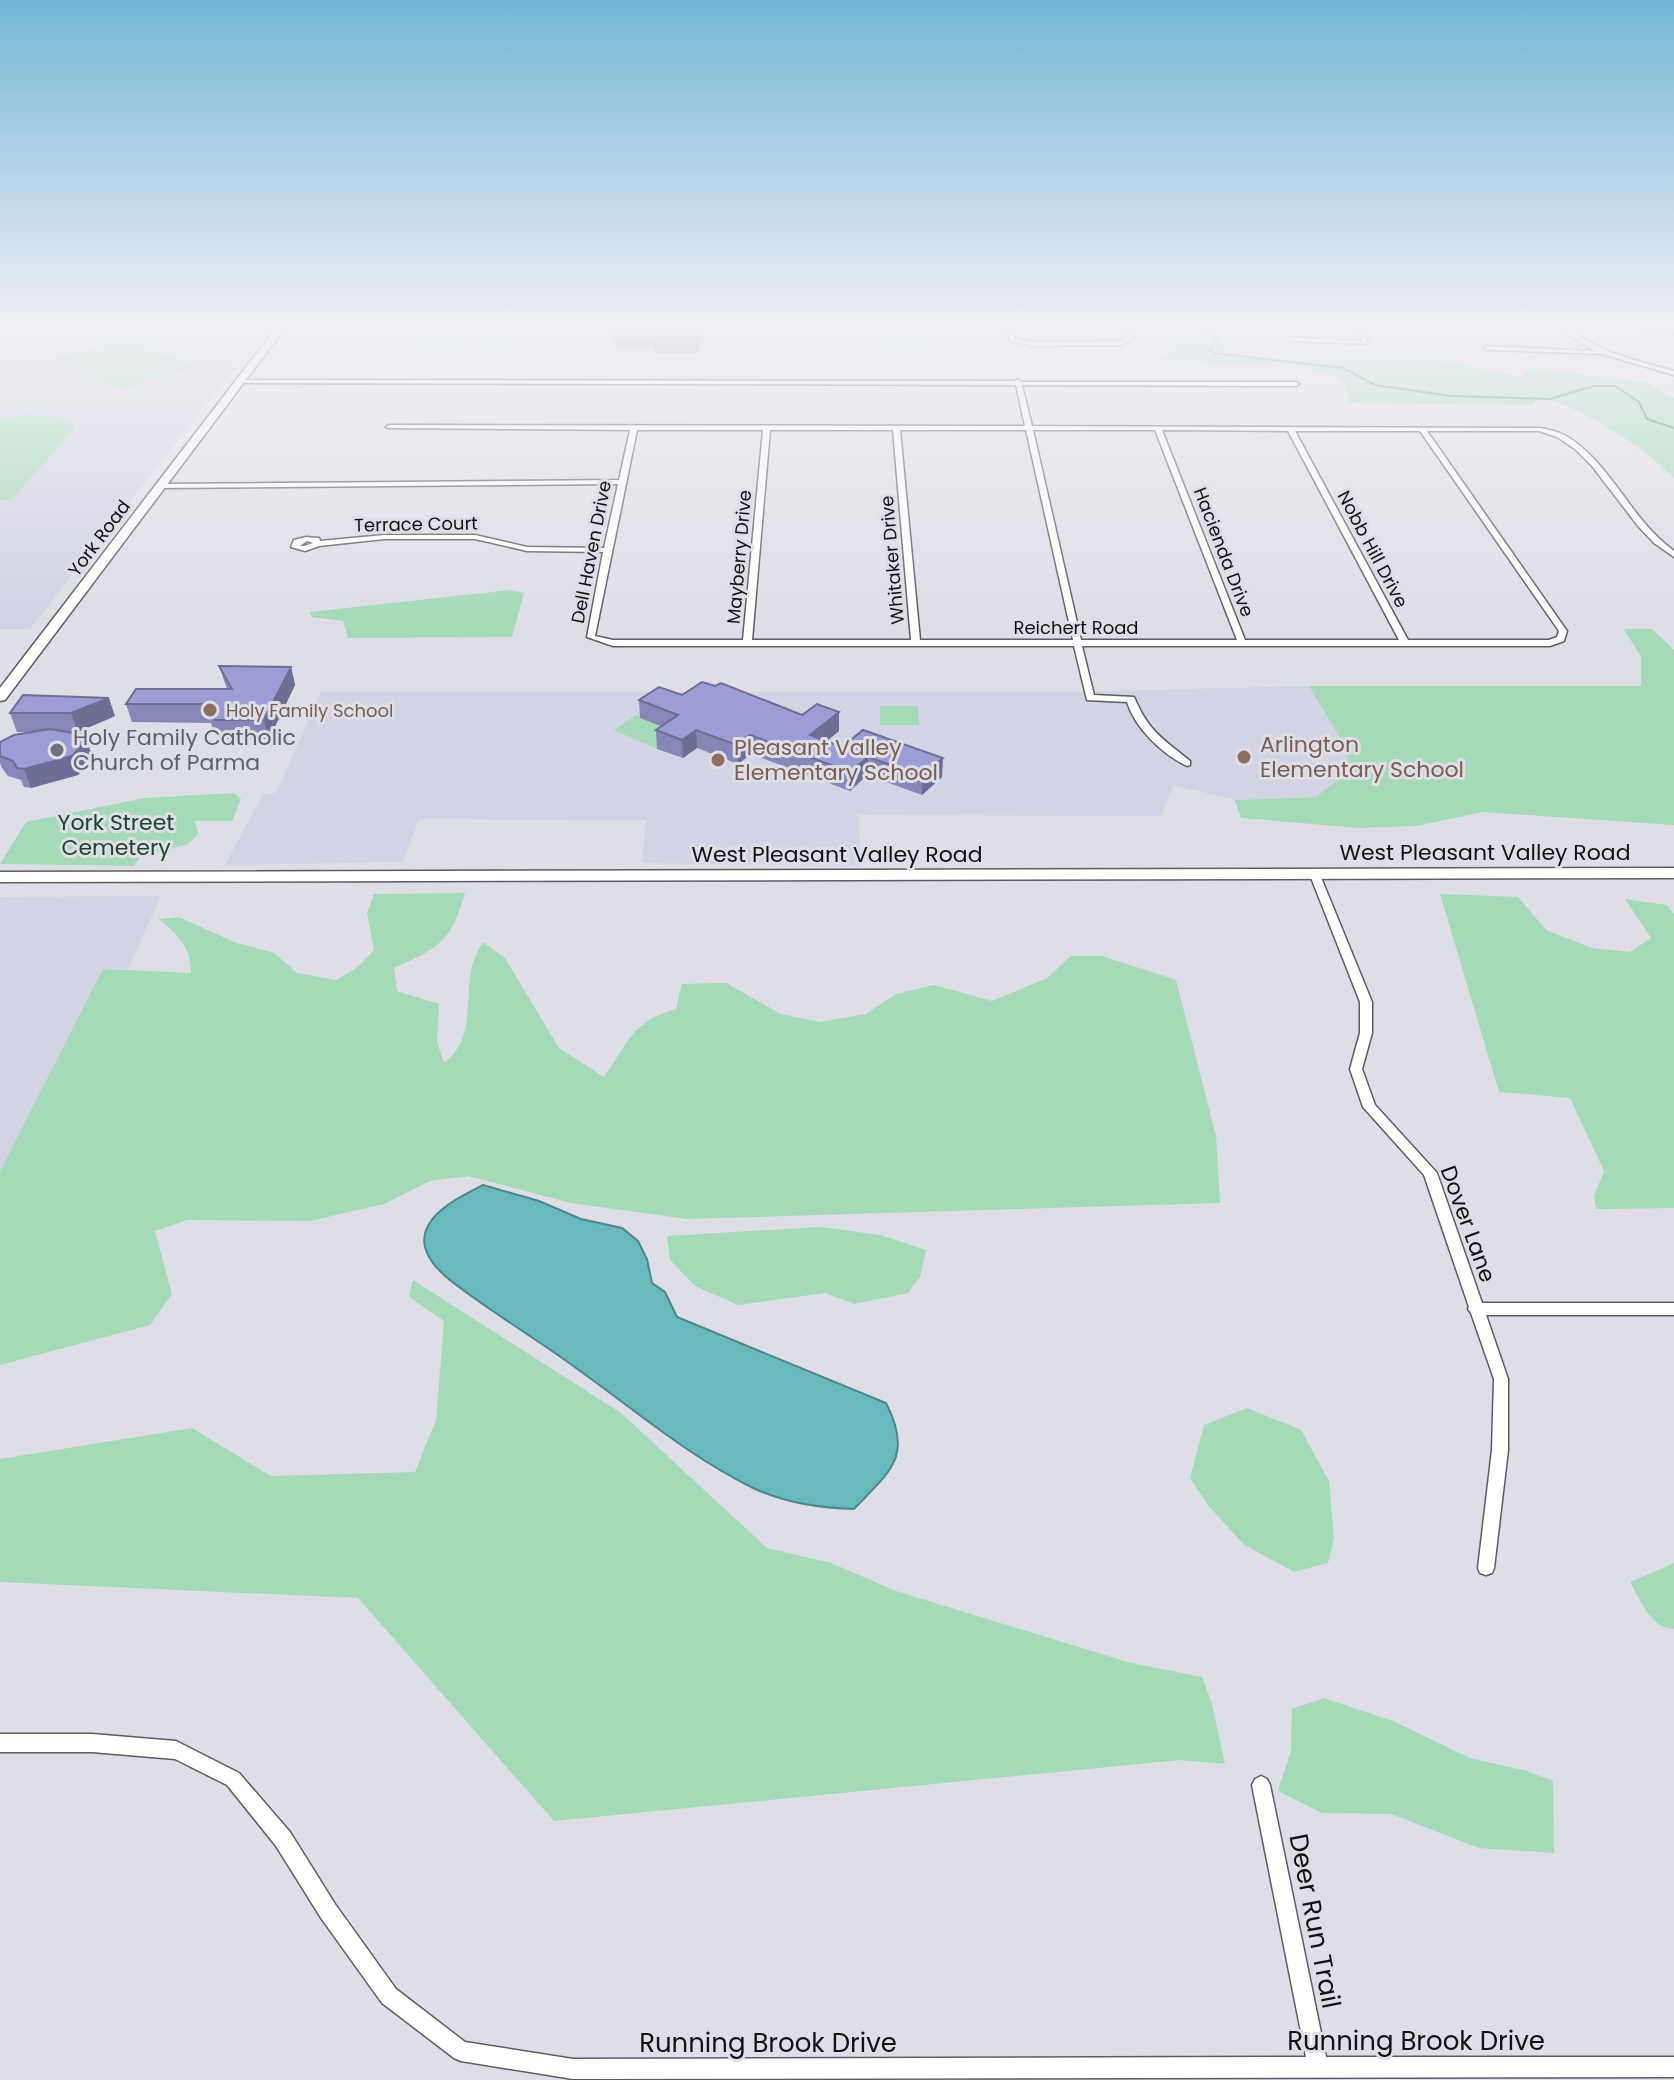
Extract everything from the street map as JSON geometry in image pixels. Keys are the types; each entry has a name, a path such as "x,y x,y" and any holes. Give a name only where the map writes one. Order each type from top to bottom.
{"main road":[{"name":"York Road","path":"0,697 210,421"},
{"name":"West Pleasant Valley Road","path":"0,877 1674,873"}],"street":[{"path":"1027,421 1090,698 1131,699 1134,715 1187,763"},
{"path":"389,427 1552,430 1568,437 1656,541 1674,555"},
{"name":"Dell Haven Drive","path":"591,637 634,427"},
{"name":"Mayberry Drive","path":"747,643 767,427"},
{"name":"Whitaker Drive","path":"896,427 916,643"},
{"name":"Hacienda Drive","path":"1158,428 1242,643"},
{"name":"Nobb Hill Drive","path":"1290,428 1405,643"},
{"name":"Reichert Road","path":"591,637 613,643 1550,643 1561,639 1563,631 1421,428"},
{"path":"160,486 621,482"},
{"name":"Terrace Court","path":"317,544 384,537 475,537 527,549 609,550"},
{"path":"1656,541 1674,541"},
{"name":"Dover Lane","path":"1315,875 1366,1002 1366,1033 1356,1069 1369,1107 1430,1173 1501,1379 1500,1450 1486,1568"},
{"path":"1475,1309 1674,1309"},
{"name":"Running Brook Drive","path":"0,1743 92,1743 176,1750 233,1779 283,1839 328,1911 389,1996 461,2051 573,2069 1674,2067"},
{"name":"Deer Run Trail","path":"1261,1785 1318,2067"}],"shaded area":[{"path":"0,421 193,421 30,629 0,629"},
{"name":"Pleasant Valley Elementary School","path":"1309,686 1343,743 1350,770 1316,797 1235,800 1173,785 1161,816 859,815 860,866 642,863 646,820 419,819 403,862 225,865 263,794 276,793 321,692 1061,692"},
{"path":"161,896 128,969 103,969 0,1171 0,897"}],"green space":[{"path":"0,421 73,423 74,429 11,500 0,500"},
{"path":"1597,421 1674,421 1674,478 1646,453"},
{"path":"510,590 524,593 512,637 348,638 343,621 312,617 310,612"},
{"path":"1624,629 1652,629 1674,650 1674,825 1483,812 1416,826 1360,828 1241,818 1235,800 1316,797 1350,770 1343,743 1309,686 1641,686 1641,657"},
{"path":"880,706 918,706 919,725 880,725"},
{"path":"636,715 679,733 657,749 614,730"},
{"name":"York Street Cemetery","path":"234,793 241,799 232,821 195,821 198,834 188,844 139,858 134,866 0,864 26,822 145,798"},
{"path":"465,893 454,923 441,941 422,955 394,968 397,991 439,1004 437,1042 444,1063 454,1053 465,1031 472,966 483,942 505,958 559,1048 604,1077 640,1027 676,1009 682,984 726,983 781,1014 820,1022 866,1014 896,994 934,985 992,1001 1047,978 1071,956 1102,956 1176,980 1216,1136 1220,1203 687,1219 571,1203 468,1176 430,1181 384,1204 310,1221 187,1220 155,1231 172,1294 150,1325 0,1365 0,1171 103,969 191,973 189,956 182,943 159,919 179,917 234,942 274,953 297,973 336,980 358,967 374,950 367,913 374,894"},
{"path":"1440,894 1518,897 1546,930 1592,948 1630,952 1651,938 1625,899 1667,905 1674,914 1674,1208 1596,1209 1594,1196 1604,1171 1570,1098 1499,1092"},
{"path":"821,1227 880,1235 926,1250 920,1277 908,1293 854,1304 825,1293 738,1305 695,1286 670,1260 667,1236"},
{"path":"413,1280 621,1413 767,1548 831,1563 896,1591 1131,1663 1202,1677 1212,1704 1225,1764 1180,1760 554,1821 358,1598 0,1582 0,1459 192,1428 271,1476 415,1472 436,1420 444,1321 409,1297"},
{"path":"1247,1408 1301,1430 1329,1481 1334,1538 1328,1563 1294,1572 1243,1544 1208,1505 1190,1478 1204,1425"},
{"path":"1674,1563 1674,1629 1666,1628 1653,1619 1630,1582"},
{"path":"1324,1698 1393,1721 1470,1758 1527,1771 1553,1781 1554,1853 1479,1848 1391,1814 1322,1813 1278,1791 1291,1751 1292,1709"}],"water":[{"path":"483,1185 539,1201 581,1219 622,1228 638,1241 647,1259 652,1283 665,1292 677,1317 886,1403 898,1437 894,1462 887,1473 854,1509 802,1504 753,1488 684,1447 466,1292 447,1278 432,1261 425,1247 425,1236 428,1226 443,1208"}],"building":[{"path":"219,666 291,667 264,720 216,720 210,716 216,704 126,704 136,689 232,689"},
{"path":"702,682 715,686 721,683 802,715 817,704 839,712 810,735 842,747 863,730 943,758 922,776 868,757 850,772 750,735 737,745 696,730 682,740 656,730 678,715 639,700 659,687 682,695"},
{"path":"23,695 109,698 71,713 10,713"},
{"path":"50,729 85,735 83,744 72,756 24,769 17,768 13,761 0,756 0,742 14,735"}],"waterway":[{"path":"1653,421 1674,428"}],"place":[{"name":"Holy Family School","path":"210,710"},
{"name":"Holy Family Catholic Church of Parma","path":"57,750"},
{"name":"Arlington Elementary School","path":"1244,757"},
{"name":"Pleasant Valley Elementary School","path":"718,760"}]}
